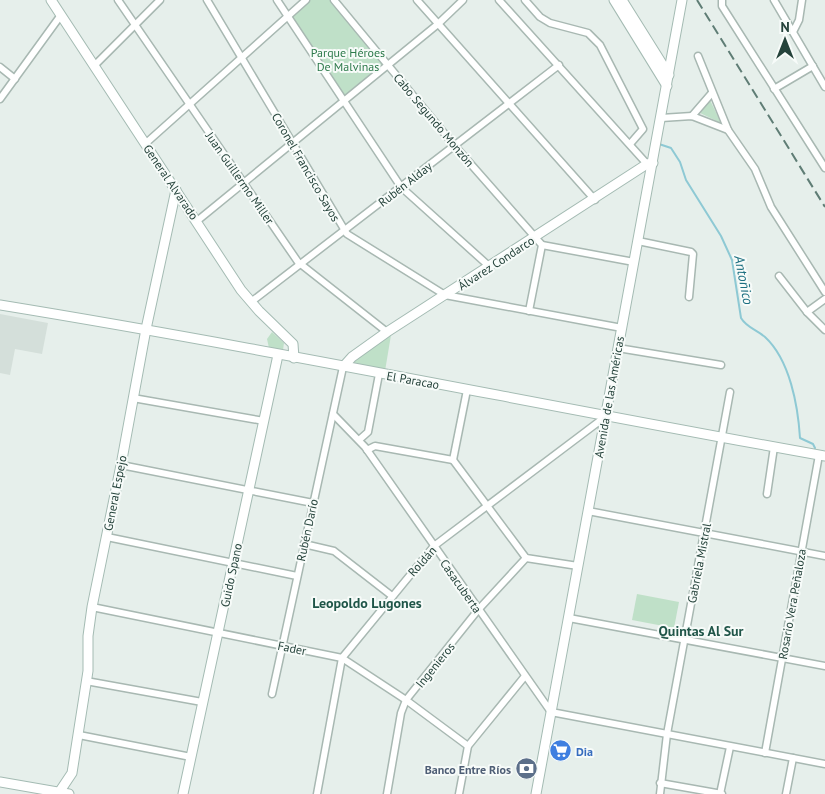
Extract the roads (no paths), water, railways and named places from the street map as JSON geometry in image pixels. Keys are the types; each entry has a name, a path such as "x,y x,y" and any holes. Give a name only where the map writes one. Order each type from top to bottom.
{"main road":[{"path":"614,0 667,86"},
{"path":"622,0 669,74"},
{"name":"General Alvarado","path":"54,1 61,16 250,302 292,344 294,358"},
{"name":"Avenida de las Américas","path":"536,794 638,241 650,163 661,118 682,1"},
{"path":"654,51 672,55"},
{"name":"Álvarez Condarco","path":"343,367 352,357 388,332 490,267 538,241 650,163"},
{"name":"General Espejo","path":"59,793 72,773 86,680 88,636 92,607 146,329 176,190"},
{"name":"El Paracao","path":"0,305 146,329 605,417 822,455"},
{"name":"Guido Spano","path":"183,794 278,355"},
{"path":"0,782 69,794"}],"street":[{"name":"Juan Guillermo Miller","path":"118,0 300,265 388,332"},
{"path":"94,66 160,0"},
{"name":"Coronel Francisco Sayos","path":"207,0 293,142 344,231 445,295"},
{"path":"277,0 401,187 490,267"},
{"path":"146,144 306,0"},
{"name":"Cabo Segundo Monzón","path":"334,0 454,146 538,241"},
{"path":"417,0 595,200"},
{"path":"197,221 387,63 438,24 463,0"},
{"path":"499,0 630,144 650,163"},
{"path":"525,0 540,17 550,23 588,33 600,45 643,129 630,144"},
{"path":"722,0 722,6 825,168"},
{"path":"774,0 825,87"},
{"path":"793,32 799,20 802,0"},
{"path":"0,99 61,16"},
{"path":"698,56 711,94 728,130 755,169 771,206 825,292"},
{"name":"Rubén Alday","path":"250,302 559,65"},
{"path":"774,90 813,66"},
{"path":"0,67 14,79"},
{"path":"692,116 711,94"},
{"path":"661,118 692,116 728,130"},
{"path":"529,311 538,241 634,262"},
{"path":"638,241 693,254 689,298"},
{"path":"779,276 807,312 825,330"},
{"path":"445,295 622,328"},
{"path":"807,312 825,299"},
{"path":"618,348 721,365"},
{"name":"Rubén Darío","path":"272,694 343,367"},
{"path":"359,440 368,432 380,374"},
{"path":"454,460 467,390"},
{"name":"Gabriela Mistral","path":"660,794 667,734 730,392"},
{"path":"133,398 264,422"},
{"name":"Casacuberta","path":"333,414 367,450 551,712"},
{"name":"Roldán","path":"317,794 342,658 434,546 605,417"},
{"path":"367,450 374,446 454,460 526,558 578,566"},
{"path":"766,494 774,447"},
{"name":"Rosario Vera Peñaloza","path":"765,753 801,551 822,455"},
{"path":"121,465 313,503"},
{"path":"588,511 825,556"},
{"path":"107,537 297,576"},
{"path":"304,544 334,551 392,596"},
{"name":"Ingenieros","path":"387,794 401,713 406,700 478,610 526,558"},
{"name":"Fader","path":"92,607 342,658 406,700 468,746"},
{"path":"568,618 825,666"},
{"path":"458,794 468,746 525,676"},
{"path":"86,680 202,702"},
{"path":"551,712 825,764"},
{"path":"79,735 191,757"},
{"path":"660,783 721,794 730,747"},
{"path":"786,794 793,758"}],"waterway":[{"name":"Antoñico","path":"659,144 671,148 680,162 686,180 721,236 732,260 741,318 746,324 765,337 781,358 795,398 800,438 813,444 815,448"}],"railway":[{"path":"697,0 825,207"}],"place":[{"name":"Dia","path":"560,751"},
{"name":"Banco Entre Ríos","path":"527,769"}],"district":[{"name":"Leopoldo Lugones","path":"367,603"},
{"name":"Quintas Al Sur","path":"701,631"}],"park label":[{"name":"Parque Héroes De Malvinas","path":"348,59"}]}
